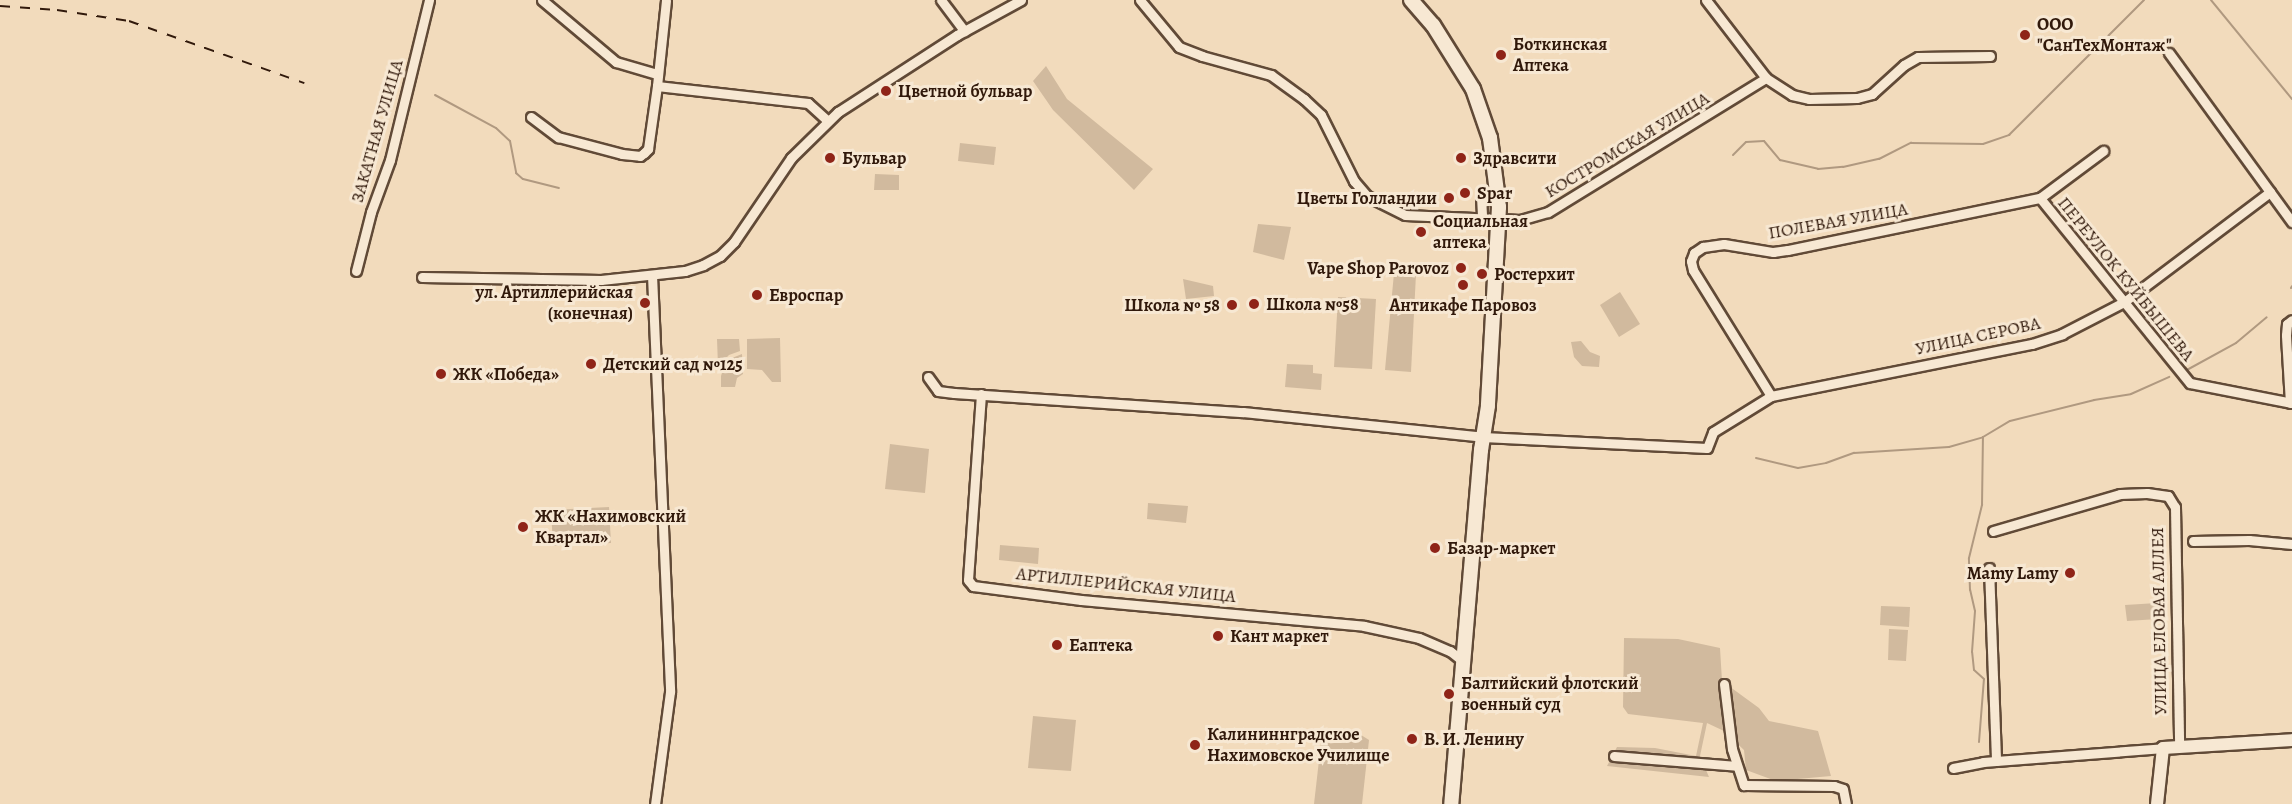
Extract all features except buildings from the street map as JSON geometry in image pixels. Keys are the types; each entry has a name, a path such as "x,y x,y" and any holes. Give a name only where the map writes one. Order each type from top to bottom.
{"main road":[{"path":"1418,2 1460,66 1477,100 1496,164 1499,219 1488,406 1483,437 1462,661 1451,804"}],"street":[{"name":"ЗАКАТНАЯ УЛИЦА","path":"356,271 371,212 390,160 429,0"},
{"path":"542,0 615,62 657,74"},
{"path":"531,117 558,137 640,156 648,149 666,0"},
{"path":"941,0 964,32"},
{"path":"422,277 601,280 685,271 720,256 734,242 791,158 828,121 865,93 1021,0"},
{"name":"КОСТРОМСКАЯ УЛИЦА","path":"1140,0 1179,46 1202,56 1271,75 1304,99 1321,115 1354,181 1366,196 1405,215 1531,218 1567,202 1766,78"},
{"path":"1706,0 1766,78 1792,95 1809,99 1857,98 1872,94 1904,64 1918,57 1990,56"},
{"path":"2169,53 2292,222"},
{"path":"657,86 808,103 828,121"},
{"name":"ПОЛЕВАЯ УЛИЦА","path":"1771,396 1693,270 1691,261 1694,253 1703,247 1724,244 1773,252 1788,250 2040,198 2103,152"},
{"name":"УЛИЦА СЕРОВА","path":"1483,437 1707,448 1713,432 1771,396 2032,344 2062,334 2124,302 2270,192"},
{"path":"1481,196 1482,218"},
{"name":"ПЕРЕУЛОК КУЙБЫШЕВА","path":"2040,198 2190,383 2291,403"},
{"path":"652,275 670,692 655,804"},
{"path":"2291,403 2286,335 2287,324 2292,320"},
{"path":"928,376 938,391 1104,401 1483,437"},
{"name":"АРТИЛЛЕРИЙСКАЯ УЛИЦА","path":"981,394 968,580 973,586 1081,600 1364,626 1419,638 1450,651 1462,661"},
{"name":"УЛИЦА ЕЛОВАЯ АЛЛЕЯ","path":"1993,531 2120,494 2147,493 2168,496 2175,507 2179,747"},
{"path":"2193,541 2249,540 2292,544"},
{"path":"1989,568 1996,761"},
{"path":"1724,684 1737,766 1744,785 1834,786 1843,789 1845,804"},
{"path":"1953,768 1996,761 2292,740"},
{"path":"2157,804 2163,748"},
{"path":"1614,756 1737,766"}],"shaded area":[{"path":"1046,66 1067,99 1153,169 1134,190 1053,110 1033,81"},
{"path":"960,143 996,147 994,165 958,161"},
{"path":"875,174 899,175 899,190 874,190"},
{"path":"1258,224 1291,227 1284,260 1253,252"},
{"path":"1394,273 1416,274 1411,372 1385,370"},
{"path":"1183,279 1213,286 1214,296 1186,299"},
{"path":"1620,292 1640,324 1619,337 1600,305"},
{"path":"1338,297 1376,299 1372,369 1334,367"},
{"path":"780,338 781,382 772,382 762,370 747,369 747,339"},
{"path":"717,339 739,339 740,351 729,355 718,366"},
{"path":"1581,341 1590,352 1600,356 1599,367 1582,366 1574,357 1571,342"},
{"path":"742,354 743,374 737,378 735,387 721,387 724,366 732,358"},
{"path":"1287,364 1313,365 1313,373 1322,374 1321,390 1285,387"},
{"path":"890,444 929,449 925,493 885,489"},
{"path":"1148,503 1188,506 1186,523 1147,519"},
{"path":"609,507 611,543 553,546 551,510"},
{"path":"1000,545 1039,548 1038,564 999,560"},
{"path":"2157,603 2158,619 2127,621 2125,605"},
{"path":"1881,606 1910,607 1909,627 1880,625"},
{"path":"1889,629 1908,630 1906,661 1888,660"},
{"path":"1624,638 1678,639 1720,648 1722,681 1759,708 1769,721 1818,731 1831,776 1776,781 1746,770 1744,750 1724,731 1707,723 1700,756 1709,777 1607,766 1617,747 1655,748 1696,756 1703,723 1628,714 1623,707"},
{"path":"1033,716 1076,720 1071,771 1028,768"},
{"path":"1322,734 1361,735 1369,740 1362,804 1314,804"}],"waterway":[{"path":"1733,155 1746,142 1764,141 1780,160 1818,169 1843,167 1879,159 1911,143 1983,144 2009,135 2144,0"},
{"path":"2211,0 2292,99"},
{"path":"435,95 496,128 510,141 516,173 523,179 559,188"},
{"path":"2185,371 2236,343 2267,317"},
{"path":"1756,458 1798,468 1826,463 1854,453 1949,447 1983,437 2010,421 2094,400 2131,394 2169,377"},
{"path":"1979,742 1984,679 1974,670 1972,652 1975,611 1970,590 1969,558 1982,505 1983,437"}],"railway":[{"path":"0,6 57,10 129,21 304,83"}],"place":[{"name":"ООО \"СанТехМонтаж\"","path":"2025,35"},
{"name":"Боткинская Аптека","path":"1501,55"},
{"name":"Цветной бульвар","path":"886,91"},
{"name":"Бульвар","path":"830,158"},
{"name":"Здравсити","path":"1461,158"},
{"name":"Spar","path":"1465,193"},
{"name":"Цветы Голландии","path":"1449,198"},
{"name":"Социальная аптека","path":"1421,232"},
{"name":"Vape Shop Parovoz","path":"1461,268"},
{"name":"Ростерхит","path":"1482,274"},
{"name":"Антикафе Паровоз","path":"1463,285"},
{"name":"Евроспар","path":"757,295"},
{"name":"ул. Артиллерийская (конечная)","path":"645,303"},
{"name":"Школа №58","path":"1254,304"},
{"name":"Школа № 58","path":"1232,305"},
{"name":"Детский сад №125","path":"591,364"},
{"name":"ЖК «Победа»","path":"441,374"},
{"name":"ЖК «Нахимовский Квартал»","path":"523,527"},
{"name":"Базар-маркет","path":"1435,548"},
{"name":"Mamy Lamy","path":"2070,573"},
{"name":"Кант маркет","path":"1218,636"},
{"name":"Еаптека","path":"1057,645"},
{"name":"Балтийский флотский военный суд","path":"1449,694"},
{"name":"В. И. Ленину","path":"1412,739"},
{"name":"Калининнградское Нахимовское Училище","path":"1195,745"}]}
